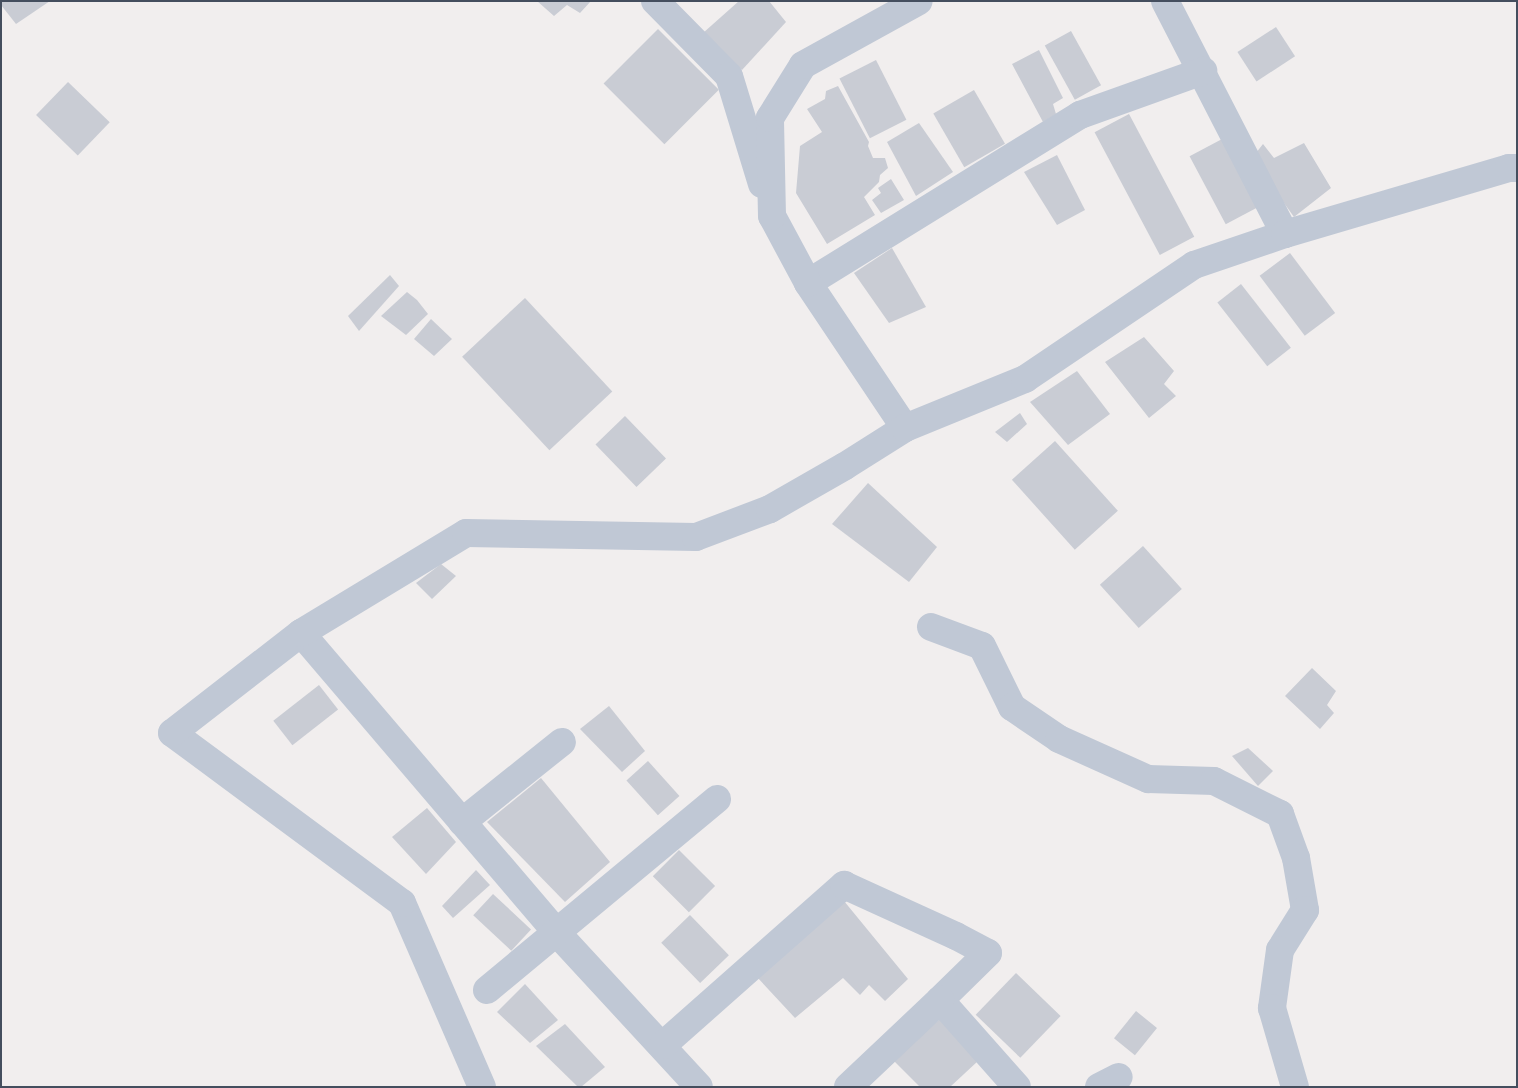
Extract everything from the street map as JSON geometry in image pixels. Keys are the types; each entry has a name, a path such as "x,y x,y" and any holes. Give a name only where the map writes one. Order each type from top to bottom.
{"street":[{"path":"655,1 729,76 772,216 808,283 905,428"},
{"path":"772,216 770,118 802,65 919,1"},
{"path":"1165,1 1203,71 1284,234"},
{"path":"808,283 1080,116 1203,71"},
{"path":"482,1087 402,903 172,733 301,633 466,533 696,537 770,509 905,428 1025,379 1194,265 1284,234 1509,168 1517,168"},
{"path":"931,627 982,646 1012,707 1059,739 1148,779 1214,781 1280,814 1296,858 1305,910 1280,950 1272,1008 1295,1087"},
{"path":"301,633 557,933 663,1045 699,1087"},
{"path":"462,822 562,742"},
{"path":"487,990 717,800"},
{"path":"663,1045 844,885 956,936 988,953 848,1087"},
{"path":"940,1000 1017,1087"}],"building":[{"path":"1,1 50,1 16,24 1,5"},
{"path":"537,1 591,1 580,13 567,5 554,16"},
{"path":"739,1 769,1 786,22 742,70 703,33"},
{"path":"1276,27 1295,56 1256,81 1237,52"},
{"path":"658,29 719,90 664,144 604,83"},
{"path":"1071,31 1101,85 1075,100 1045,46"},
{"path":"1039,50 1063,98 1053,104 1056,114 1043,122 1012,64"},
{"path":"876,60 906,120 870,138 839,79"},
{"path":"68,82 110,122 78,155 36,115"},
{"path":"838,86 869,142 868,146 873,158 885,158 888,168 880,175 879,182 864,197 875,215 827,244 796,193 800,146 822,132 807,109 825,99 826,91"},
{"path":"974,90 1005,144 964,167 933,114"},
{"path":"1129,114 1194,237 1160,255 1095,132"},
{"path":"919,123 953,172 916,196 887,142"},
{"path":"1224,138 1260,206 1226,224 1190,156"},
{"path":"1304,143 1331,188 1294,217 1252,158 1263,144 1274,158"},
{"path":"1057,155 1085,210 1057,225 1024,172"},
{"path":"891,179 904,200 881,213 872,200 881,193 878,188"},
{"path":"892,248 926,307 889,323 854,273"},
{"path":"1290,253 1335,313 1305,336 1260,276"},
{"path":"390,275 399,286 359,331 348,316"},
{"path":"1241,284 1291,348 1267,366 1217,302"},
{"path":"407,292 417,300 428,314 406,335 381,316"},
{"path":"525,298 612,392 549,450 462,357"},
{"path":"431,319 452,339 434,356 414,339"},
{"path":"1144,337 1174,371 1164,384 1176,396 1149,418 1105,362"},
{"path":"1077,371 1110,414 1068,445 1030,402"},
{"path":"1020,413 1027,424 1007,442 995,432"},
{"path":"625,416 666,458 636,487 596,444"},
{"path":"1055,441 1118,511 1075,550 1012,480"},
{"path":"868,483 937,547 909,582 832,524"},
{"path":"1143,546 1182,589 1139,628 1100,585"},
{"path":"441,564 456,576 432,599 416,583"},
{"path":"1312,668 1336,691 1327,705 1334,713 1320,729 1285,696"},
{"path":"319,685 338,709 292,745 273,721"},
{"path":"609,706 645,751 622,772 580,729"},
{"path":"1248,748 1273,771 1258,786 1232,756"},
{"path":"648,761 679,796 658,815 626,780"},
{"path":"541,778 610,862 565,902 487,822"},
{"path":"427,808 456,842 426,874 392,837"},
{"path":"679,850 715,886 689,912 653,876"},
{"path":"476,870 490,885 453,918 442,906"},
{"path":"493,894 531,929 511,951 473,915"},
{"path":"844,901 908,979 885,1001 869,985 860,995 843,978 795,1018 756,976"},
{"path":"690,915 729,955 700,983 661,943"},
{"path":"1016,973 1061,1016 1020,1058 976,1015"},
{"path":"525,984 558,1020 530,1043 497,1012"},
{"path":"1136,1011 1157,1028 1135,1055 1114,1038"},
{"path":"940,1019 978,1061 950,1087 920,1087 892,1059"},
{"path":"565,1024 605,1067 581,1087 578,1087 536,1046"}]}
